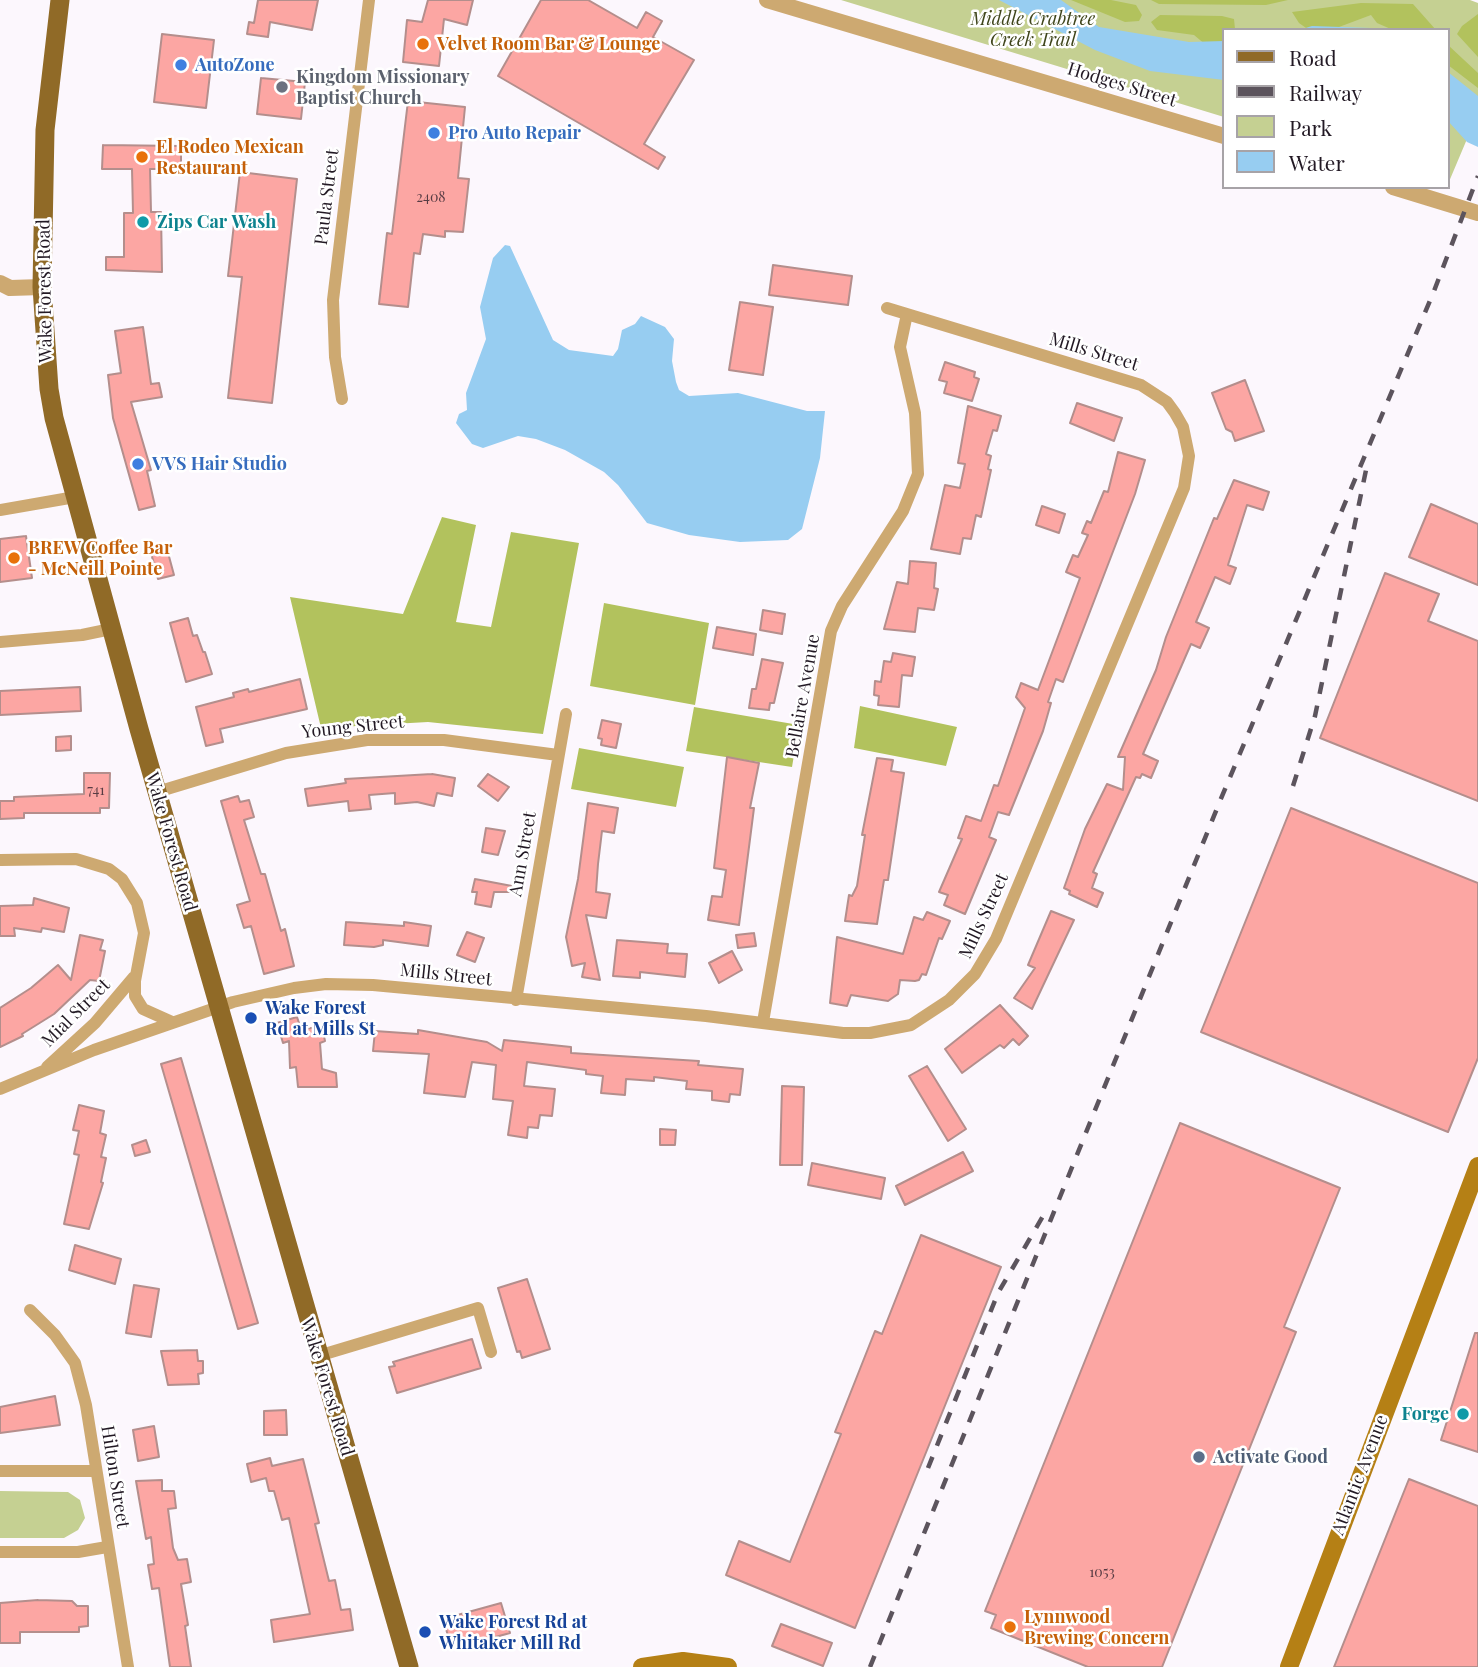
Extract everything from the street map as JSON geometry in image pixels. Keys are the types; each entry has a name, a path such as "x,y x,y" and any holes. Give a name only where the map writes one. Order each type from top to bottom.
{"main road":[{"name":"Wake Forest Road","path":"60,0 45,130 42,287 49,389 111,629 218,1008 410,1667"},
{"name":"Atlantic Avenue","path":"1289,1667 1478,1166"},
{"path":"642,1667 683,1661 728,1667"}],"street":[{"name":"Paula Street","path":"342,399 335,357 333,300 369,0"},
{"name":"Hodges Street","path":"767,0 1222,135"},
{"path":"1400,189 1478,213"},
{"path":"0,283 10,288 42,287"},
{"name":"Mills Street","path":"0,1089 218,1008 294,988 334,984 763,1022 843,1032 892,1030 911,1025 931,1014 975,974 996,939 1188,473 1189,456 1183,427 1167,402 1154,391 1126,380 887,308"},
{"name":"Bellaire Avenue","path":"763,1022 831,631 842,606 903,511 918,474 915,413 900,347 907,314"},
{"path":"0,510 75,497"},
{"path":"0,642 82,635 111,629"},
{"name":"Ann Street","path":"516,1000 566,714"},
{"name":"Young Street","path":"157,792 286,753 367,740 444,740 558,755"},
{"name":"Mial Street","path":"0,860 61,857 93,862 122,879 137,903 142,919 143,942 134,989 138,1003 172,1023"},
{"name":"Mial Street","path":"39,1074 95,1023 136,974"},
{"path":"318,1356 478,1308 491,1352"},
{"name":"Hilton Street","path":"30,1310 55,1335 75,1363 86,1405 128,1667"},
{"path":"0,1471 96,1471"},
{"path":"0,1552 78,1552 107,1547"}],"green space":[{"name":"Middle Crabtree Creek Trail","path":"841,0 1470,0 1478,3 1478,113 1450,179 1450,28 1222,28 1222,116"},
{"path":"1071,0 1111,0 1136,5 1142,15 1139,21 1125,22"},
{"path":"1151,0 1288,0 1266,5 1159,4"},
{"path":"1361,3 1413,4 1434,28 1388,28 1377,23 1371,15 1336,28 1306,28 1292,12"},
{"path":"1478,14 1478,57 1457,34 1462,26"},
{"path":"1160,15 1222,16 1234,19 1235,28 1222,28 1222,45 1206,45 1194,35 1157,30 1151,22"},
{"path":"1450,47 1478,73 1478,88 1450,67"},
{"path":"442,517 476,525 456,622 491,627 511,532 579,543 543,734 428,722 321,728 290,597 403,614"},
{"path":"604,603 709,623 695,705 590,686"},
{"path":"860,706 957,727 946,766 854,748"},
{"path":"694,707 799,725 792,767 686,751"},
{"path":"579,748 684,767 676,807 571,789"},
{"path":"0,1491 68,1492 80,1500 85,1518 78,1530 64,1538 0,1538"}],"water":[{"path":"999,0 1061,0 1099,27 1189,42 1222,41 1222,80 1150,71 1095,50"},
{"path":"1312,26 1371,28 1306,28"},
{"path":"1450,74 1478,96 1478,147 1467,142 1450,123"},
{"path":"505,245 510,246 553,340 569,350 613,356 618,349 622,330 635,324 641,316 665,327 674,339 672,361 676,382 679,390 689,396 738,393 807,411 825,411 820,458 802,529 788,540 740,542 689,535 647,523 618,485 604,472 565,450 536,439 518,436 483,448 472,444 456,423 459,414 467,410 466,393 486,339 480,307 493,258"}],"building":[{"path":"258,0 318,0 312,30 270,22 268,37 247,34 249,22 254,23"},
{"path":"428,0 473,0 467,25 444,19 439,66 403,62 407,20 422,22"},
{"path":"541,0 588,0 637,28 646,12 662,21 653,37 694,60 644,144 665,157 658,169 498,76"},
{"path":"162,34 214,40 206,108 154,102"},
{"path":"261,78 305,82 301,119 257,114"},
{"path":"408,101 465,107 458,178 469,179 463,232 445,231 445,237 423,234 420,254 414,253 408,307 379,304 387,233 392,234"},
{"path":"103,145 181,146 181,169 150,169 151,212 161,212 162,272 106,270 106,257 124,257 124,213 133,213 132,169 102,169"},
{"path":"240,172 297,179 272,403 228,398 242,277 228,276"},
{"path":"773,265 852,276 848,305 769,295"},
{"path":"740,302 773,307 763,375 729,370"},
{"path":"143,327 151,384 159,383 162,397 131,402 151,470 147,471 155,506 139,510 113,418 108,375 121,373 115,331"},
{"path":"945,362 975,372 974,377 979,379 972,401 944,393 947,382 939,380"},
{"path":"1245,380 1264,431 1235,441 1232,432 1226,429 1212,393"},
{"path":"1077,403 1122,418 1114,441 1070,423"},
{"path":"968,406 1001,416 997,431 993,430 986,454 991,456 988,469 991,470 981,517 976,515 971,539 963,538 960,554 931,549 945,485 960,488 965,464 958,463"},
{"path":"1118,452 1145,460 1135,494 1063,682 1056,679 1048,702 1051,703 1043,731 1009,815 998,812 989,837 996,840 965,914 944,905 948,895 939,892 962,839 958,838 966,816 981,821 994,785 998,786 1025,708 1016,697 1021,683 1038,690 1080,578 1066,572 1073,555 1078,557 1088,535 1082,533 1087,521 1091,523 1104,491 1108,492"},
{"path":"1234,480 1269,492 1263,510 1247,505 1228,565 1236,568 1230,584 1215,577 1196,622 1209,628 1200,648 1191,644 1143,754 1158,761 1151,778 1142,774 1140,778 1136,777 1093,872 1097,874 1092,888 1103,893 1097,907 1069,894 1070,891 1064,888 1085,829 1107,784 1123,790 1125,757 1118,757 1156,670 1166,637 1214,518 1217,519"},
{"path":"1431,504 1478,524 1478,585 1409,557"},
{"path":"1042,506 1065,514 1059,533 1036,525"},
{"name":"BREW Coffee Bar - McNeill Pointe","path":"26,536 32,578 0,582 0,539"},
{"path":"167,549 174,575 158,579 151,553"},
{"path":"910,561 936,563 934,588 938,589 934,610 918,608 915,632 884,629 897,582 908,584"},
{"path":"1385,573 1439,594 1428,621 1478,641 1478,801 1320,738"},
{"path":"763,610 785,614 782,634 760,630"},
{"path":"188,618 193,636 197,635 212,674 186,682 170,623"},
{"path":"717,627 756,634 753,655 713,648"},
{"path":"893,653 915,657 912,676 902,675 899,707 878,705 879,696 874,695 875,681 881,682 884,661 891,662"},
{"path":"762,659 783,663 774,703 770,703 769,710 749,708"},
{"path":"300,679 307,709 220,729 223,742 206,746 196,707 234,697 233,693 248,689 249,692"},
{"path":"80,687 81,711 0,715 0,691"},
{"path":"602,720 621,724 616,748 601,745 602,739 598,738"},
{"path":"71,736 71,750 56,751 56,737"},
{"path":"727,757 759,763 750,808 754,808 739,925 708,920 712,896 722,897 726,870 714,868"},
{"path":"877,758 893,760 891,771 904,773 888,880 884,880 877,924 845,921 849,895 852,896 857,886 865,835 862,835"},
{"path":"84,773 110,773 109,808 100,808 100,813 24,813 24,818 0,819 0,801 14,801 14,797 84,794"},
{"path":"432,774 455,778 452,796 437,793 434,806 417,802 395,804 395,793 369,795 371,809 349,811 348,801 308,806 305,789 346,783 345,779"},
{"path":"488,774 509,787 498,801 478,786"},
{"path":"238,796 240,802 249,800 254,817 244,820 261,874 265,874 281,931 285,929 294,966 264,974 251,926 244,928 237,905 250,901 221,801"},
{"path":"588,803 618,808 614,833 602,831 598,864 596,892 610,894 606,918 586,915 600,980 582,977 585,963 572,966 566,937 578,879"},
{"path":"1291,808 1478,883 1478,1058 1448,1132 1201,1032"},
{"path":"486,828 505,831 498,855 482,852"},
{"path":"475,879 512,886 511,892 494,892 491,907 475,904 477,892 472,892"},
{"path":"34,898 69,908 64,932 42,928 41,932 14,928 15,936 0,936 0,906 33,905"},
{"path":"1051,911 1074,920 1032,1009 1014,998 1035,968 1028,965"},
{"path":"927,912 950,921 942,939 939,938 926,975 922,974 919,980 915,981 900,980 898,994 888,1001 851,995 847,1006 830,1003 837,937 903,954 914,917 923,920"},
{"path":"346,922 404,926 404,922 431,926 428,946 383,940 383,945 374,947 344,945"},
{"path":"467,932 484,938 475,962 457,955"},
{"path":"754,933 756,946 738,948 736,935"},
{"path":"80,935 103,940 100,950 105,951 99,981 90,980 54,1014 22,1034 23,1036 0,1047 0,1008 31,988 58,965 71,980"},
{"path":"617,940 668,944 667,953 687,954 685,977 640,972 640,978 613,976"},
{"path":"732,951 742,970 719,983 709,963"},
{"path":"1000,1005 1028,1036 1019,1045 1013,1039 1004,1048 1000,1045 962,1073 945,1049"},
{"path":"297,1017 301,1029 322,1027 325,1041 320,1043 322,1069 336,1073 337,1087 298,1087 296,1067 290,1068 289,1041 283,1043 277,1023"},
{"path":"418,1030 487,1042 502,1051 504,1040 571,1047 571,1053 699,1061 698,1065 743,1069 740,1095 730,1094 729,1102 712,1100 712,1091 686,1089 687,1081 654,1077 654,1081 626,1079 625,1095 601,1093 603,1076 586,1074 586,1070 527,1062 524,1086 555,1089 552,1116 540,1115 538,1128 528,1127 527,1138 508,1135 513,1101 493,1099 496,1065 472,1062 465,1097 424,1093 429,1054 373,1051 375,1031 418,1034"},
{"path":"181,1058 258,1323 238,1329 161,1064"},
{"path":"927,1066 966,1129 948,1141 909,1076"},
{"path":"782,1086 804,1087 802,1165 780,1165"},
{"path":"79,1105 104,1111 100,1133 106,1135 101,1157 106,1158 101,1182 103,1183 89,1229 64,1224 79,1155 74,1154 79,1131 73,1130"},
{"path":"1180,1123 1340,1188 1284,1327 1296,1332 1162,1667 1088,1667 991,1628 996,1615 985,1611"},
{"path":"660,1129 676,1130 675,1145 660,1145"},
{"path":"146,1140 150,1152 135,1156 132,1145"},
{"path":"963,1152 973,1171 905,1205 896,1186"},
{"path":"812,1163 885,1178 881,1199 808,1185"},
{"path":"921,1235 1001,1267 855,1628 726,1575 739,1541 790,1562 841,1434 835,1432 875,1331 882,1334"},
{"path":"75,1245 121,1259 115,1284 69,1270"},
{"path":"527,1279 550,1349 522,1358 520,1351 517,1352 498,1288"},
{"path":"134,1285 159,1289 151,1337 126,1333"},
{"name":"Forge","path":"1475,1333 1478,1333 1478,1452 1441,1440"},
{"path":"472,1339 481,1368 397,1393 389,1367 395,1366 393,1362"},
{"path":"197,1350 198,1361 203,1361 203,1373 198,1374 199,1384 168,1385 161,1351"},
{"path":"55,1396 60,1425 0,1433 0,1407"},
{"path":"286,1410 287,1435 264,1435 264,1411"},
{"path":"154,1426 159,1457 138,1461 133,1430"},
{"path":"270,1458 272,1466 303,1459 319,1523 315,1524 329,1581 335,1580 341,1610 350,1609 353,1630 274,1642 271,1620 310,1614 289,1518 282,1520 274,1491 269,1491 266,1478 251,1482 247,1464"},
{"path":"1409,1479 1478,1506 1478,1667 1334,1667"},
{"path":"162,1480 162,1491 174,1491 176,1508 168,1509 173,1548 178,1560 187,1559 191,1582 181,1584 191,1667 170,1667 159,1588 152,1589 148,1565 154,1564 151,1537 146,1539 136,1481"},
{"path":"72,1601 77,1606 88,1606 88,1626 79,1627 79,1632 20,1632 20,1643 0,1643 0,1603"},
{"path":"501,1603 510,1633 452,1649 443,1619"},
{"path":"781,1624 832,1643 823,1666 772,1646"}],"railway":[{"path":"870,1667 1220,801 1434,291 1478,176"},
{"path":"1293,786 1315,716 1366,470"},
{"path":"928,1468 998,1293 1046,1211"}],"place":[{"name":"Velvet Room Bar & Lounge","path":"423,44"},
{"name":"AutoZone","path":"181,65"},
{"name":"Kingdom Missionary Baptist Church","path":"282,87"},
{"name":"Pro Auto Repair","path":"434,133"},
{"name":"El Rodeo Mexican Restaurant","path":"142,157"},
{"name":"Zips Car Wash","path":"143,222"},
{"name":"VVS Hair Studio","path":"138,464"},
{"name":"BREW Coffee Bar - McNeill Pointe","path":"14,558"},
{"name":"Wake Forest Rd at Mills St","path":"251,1018"},
{"name":"Forge","path":"1463,1414"},
{"name":"Activate Good","path":"1199,1457"},
{"name":"Lynnwood Brewing Concern","path":"1010,1627"},
{"name":"Wake Forest Rd at Whitaker Mill Rd","path":"425,1632"}]}
